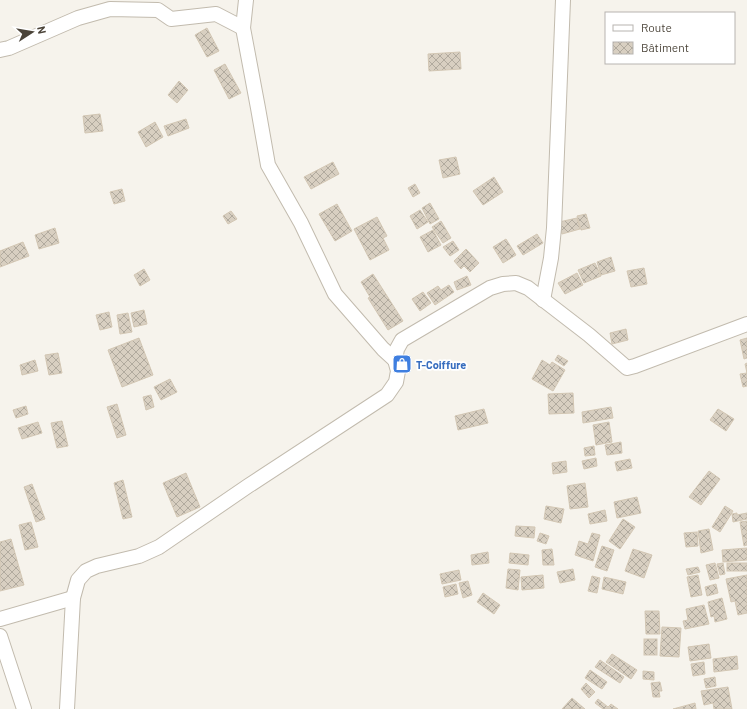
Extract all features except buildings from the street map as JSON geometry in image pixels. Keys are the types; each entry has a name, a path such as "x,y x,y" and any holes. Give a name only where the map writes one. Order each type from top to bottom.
{"street":[{"path":"246,0 243,28 268,165 301,223 335,294 383,349 395,360"},
{"path":"543,300 551,258 554,228 563,0"},
{"path":"0,50 9,48 78,18 110,9 158,10 171,19 216,14 243,28"},
{"path":"67,709 73,598 78,580 86,571 96,566 138,556 159,547 254,482 387,395 396,382 398,370 395,360 397,349 402,340 490,288 503,284 516,283 528,288 589,335 627,368 747,324"},
{"path":"0,619 73,598"},
{"path":"0,636 24,709"}],"place":[{"name":"T-Coiffure","path":"402,364"}]}
